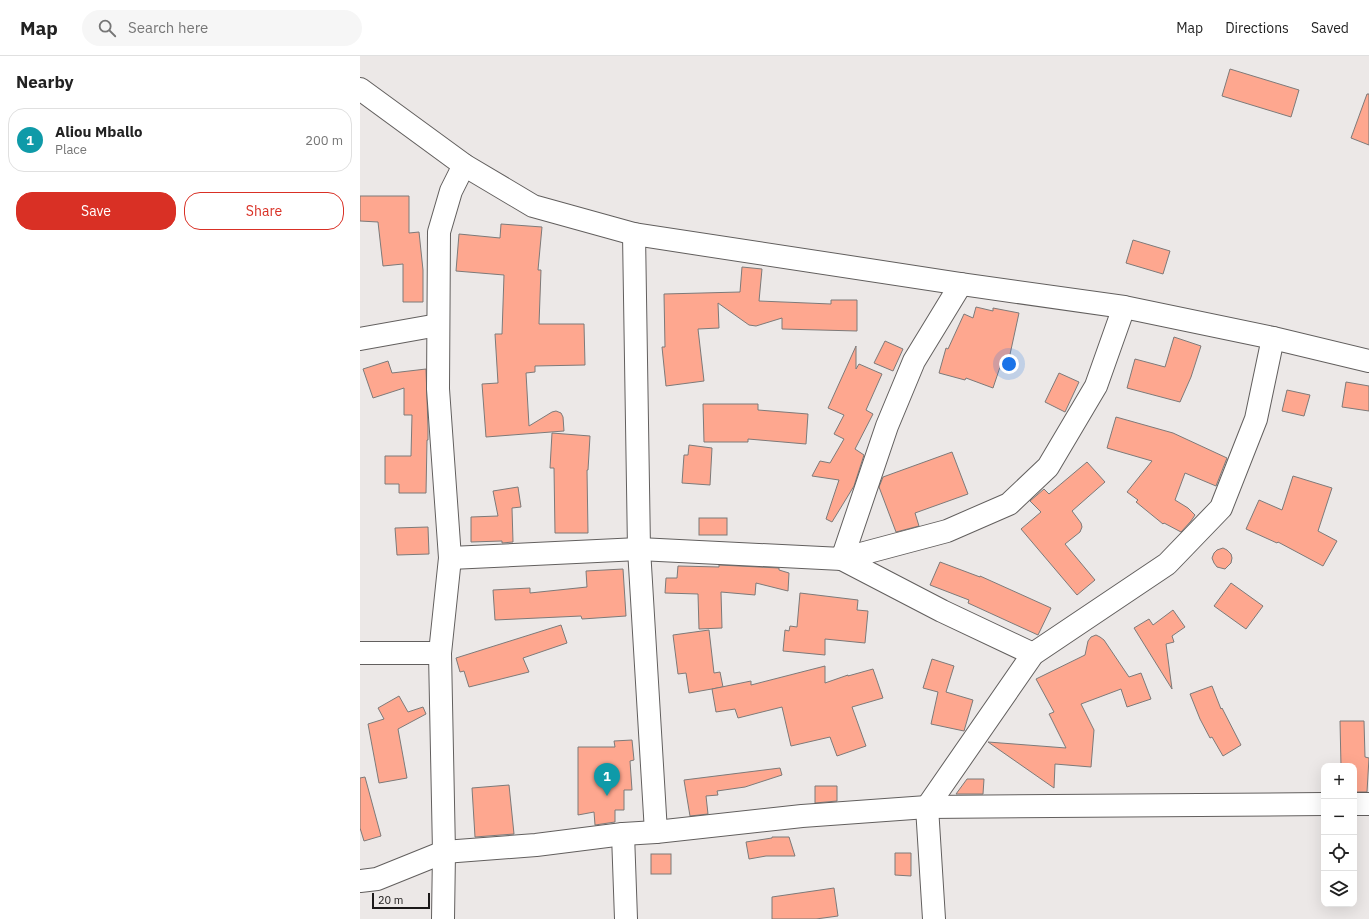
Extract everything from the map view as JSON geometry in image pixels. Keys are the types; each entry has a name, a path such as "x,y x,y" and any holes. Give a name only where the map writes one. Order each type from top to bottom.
{"street":[{"path":"360,89 464,165 533,206 634,234 961,284 1124,307 1273,338 1369,361"},
{"path":"443,919 444,852 440,653 450,558 438,389 439,232 451,191 464,165"},
{"path":"634,234 639,549 656,832"},
{"path":"842,559 887,426 914,361 961,284"},
{"path":"450,558 639,549 842,559 947,531 1009,504 1048,467 1096,386 1124,307"},
{"path":"360,339 438,325"},
{"path":"934,919 927,807 1033,654 1167,564 1221,508 1256,419 1273,338"},
{"path":"842,559 942,612 1033,654"},
{"path":"360,653 440,653"},
{"path":"360,881 377,879 444,852 536,845 623,834 656,832 802,816 927,807 1321,804"},
{"path":"1357,804 1369,804"},
{"path":"623,834 626,919"}],"building":[{"path":"1230,69 1299,90 1291,117 1222,96"},
{"path":"1367,94 1369,94 1369,145 1351,138"},
{"path":"360,196 409,196 409,233 419,232 423,270 423,302 403,302 403,264 383,266 378,222 360,221"},
{"path":"501,224 542,227 538,270 541,270 539,324 584,324 585,365 535,366 535,372 526,373 529,426 556,411 561,413 563,417 564,431 486,437 482,384 498,383 495,334 502,334 504,275 456,271 459,234 500,238"},
{"path":"1133,240 1170,251 1163,274 1126,263"},
{"path":"742,267 762,269 759,301 831,304 831,300 857,300 857,331 782,329 782,318 756,326 749,325 718,303 719,328 698,329 704,381 666,386 662,347 665,347 664,294 740,292"},
{"path":"976,307 993,311 993,308 1019,313 1009,359 1003,358 993,388 966,378 965,380 939,373 946,348 948,349 964,314 973,318"},
{"path":"1174,337 1201,346 1191,377 1180,402 1127,388 1135,359 1165,367"},
{"path":"885,341 903,349 893,371 874,363"},
{"path":"856,346 856,369 859,364 882,374 866,410 873,414 855,449 864,455 854,486 832,522 826,519 839,480 812,476 820,461 830,463 844,439 834,434 844,415 828,408"},
{"path":"388,361 392,373 426,369 428,440 426,493 399,493 399,484 385,484 385,456 411,456 412,415 404,415 404,388 373,398 363,369"},
{"path":"1059,373 1079,382 1065,412 1045,402"},
{"path":"1346,382 1369,386 1369,411 1342,407"},
{"path":"1287,390 1310,395 1304,416 1282,411"},
{"path":"703,404 758,404 758,410 808,414 806,444 748,439 748,442 704,442"},
{"path":"1116,417 1173,433 1227,458 1216,486 1185,473 1175,500 1188,508 1195,515 1181,532 1164,523 1163,524 1136,502 1138,500 1127,492 1152,461 1107,448"},
{"path":"552,433 590,436 587,470 588,533 555,533 554,468 550,468"},
{"path":"689,445 712,448 710,485 682,483 684,455 688,455"},
{"path":"952,452 968,494 915,513 919,526 896,532 879,487 883,477"},
{"path":"1087,462 1105,482 1072,511 1081,523 1082,527 1080,532 1065,544 1095,580 1077,595 1021,529 1041,512 1030,501 1044,489 1049,494"},
{"path":"1293,476 1332,488 1318,531 1337,541 1323,566 1278,542 1277,543 1246,529 1259,500 1282,510"},
{"path":"518,487 521,507 512,508 513,542 471,542 471,517 498,516 493,491"},
{"path":"699,518 727,518 727,535 699,535"},
{"path":"428,527 429,554 397,555 395,528"},
{"path":"1223,548 1231,554 1232,558 1231,563 1225,569 1217,567 1212,558 1217,550"},
{"path":"940,562 980,576 1051,608 1038,635 968,603 969,600 930,585"},
{"path":"719,565 779,568 779,570 789,573 788,591 756,583 755,595 721,592 722,628 699,629 698,594 665,593 666,578 677,578 678,566 719,567"},
{"path":"623,569 626,616 582,619 581,616 495,620 493,590 530,588 530,593 587,587 586,571"},
{"path":"1231,583 1263,606 1246,629 1214,606"},
{"path":"800,593 858,600 857,610 868,611 865,643 825,639 825,655 783,651 785,630 789,631 790,626 797,627"},
{"path":"1173,610 1185,627 1172,636 1174,642 1166,644 1172,689 1134,628 1149,619 1153,625"},
{"path":"561,625 567,643 523,658 529,672 469,687 464,671 460,672 456,658"},
{"path":"709,630 714,673 720,672 723,687 689,693 686,673 678,674 673,635"},
{"path":"1096,635 1104,640 1129,677 1141,673 1151,699 1127,707 1121,689 1081,704 1094,730 1091,767 1055,764 1054,788 988,742 1066,748 1049,714 1054,712 1036,679 1085,655 1088,641 1091,637"},
{"path":"932,659 954,666 946,692 973,700 964,731 931,724 938,692 923,688"},
{"path":"825,666 825,683 848,675 873,669 883,698 852,707 866,746 837,756 830,737 791,746 782,707 738,718 735,709 716,712 712,689 751,681 751,685"},
{"path":"1212,686 1221,709 1222,708 1241,745 1223,756 1212,737 1210,738 1200,719 1190,694"},
{"path":"399,696 408,712 423,707 426,714 398,729 407,778 379,783 368,724 384,719 378,708"},
{"path":"1340,721 1364,721 1365,757 1369,758 1367,792 1357,792 1357,763 1341,763"},
{"path":"632,740 634,760 630,761 632,790 624,790 624,810 615,810 615,822 595,825 594,812 578,815 578,747 615,747 614,741"},
{"path":"780,768 782,775 745,787 717,791 718,795 706,796 708,814 690,816 684,780"},
{"path":"365,777 381,836 364,841 360,828 360,778"},
{"path":"967,779 984,779 983,794 956,794"},
{"path":"509,785 514,834 475,837 472,788"},
{"path":"815,786 837,786 837,801 815,803"},
{"path":"772,837 789,837 795,856 766,856 749,859 746,842"},
{"path":"895,853 911,853 911,876 895,875"},
{"path":"651,854 671,854 671,874 651,874"},
{"path":"834,888 838,916 816,919 772,919 772,897"}],"place":[{"name":"Aliou Mballo","path":"607,796"}]}
